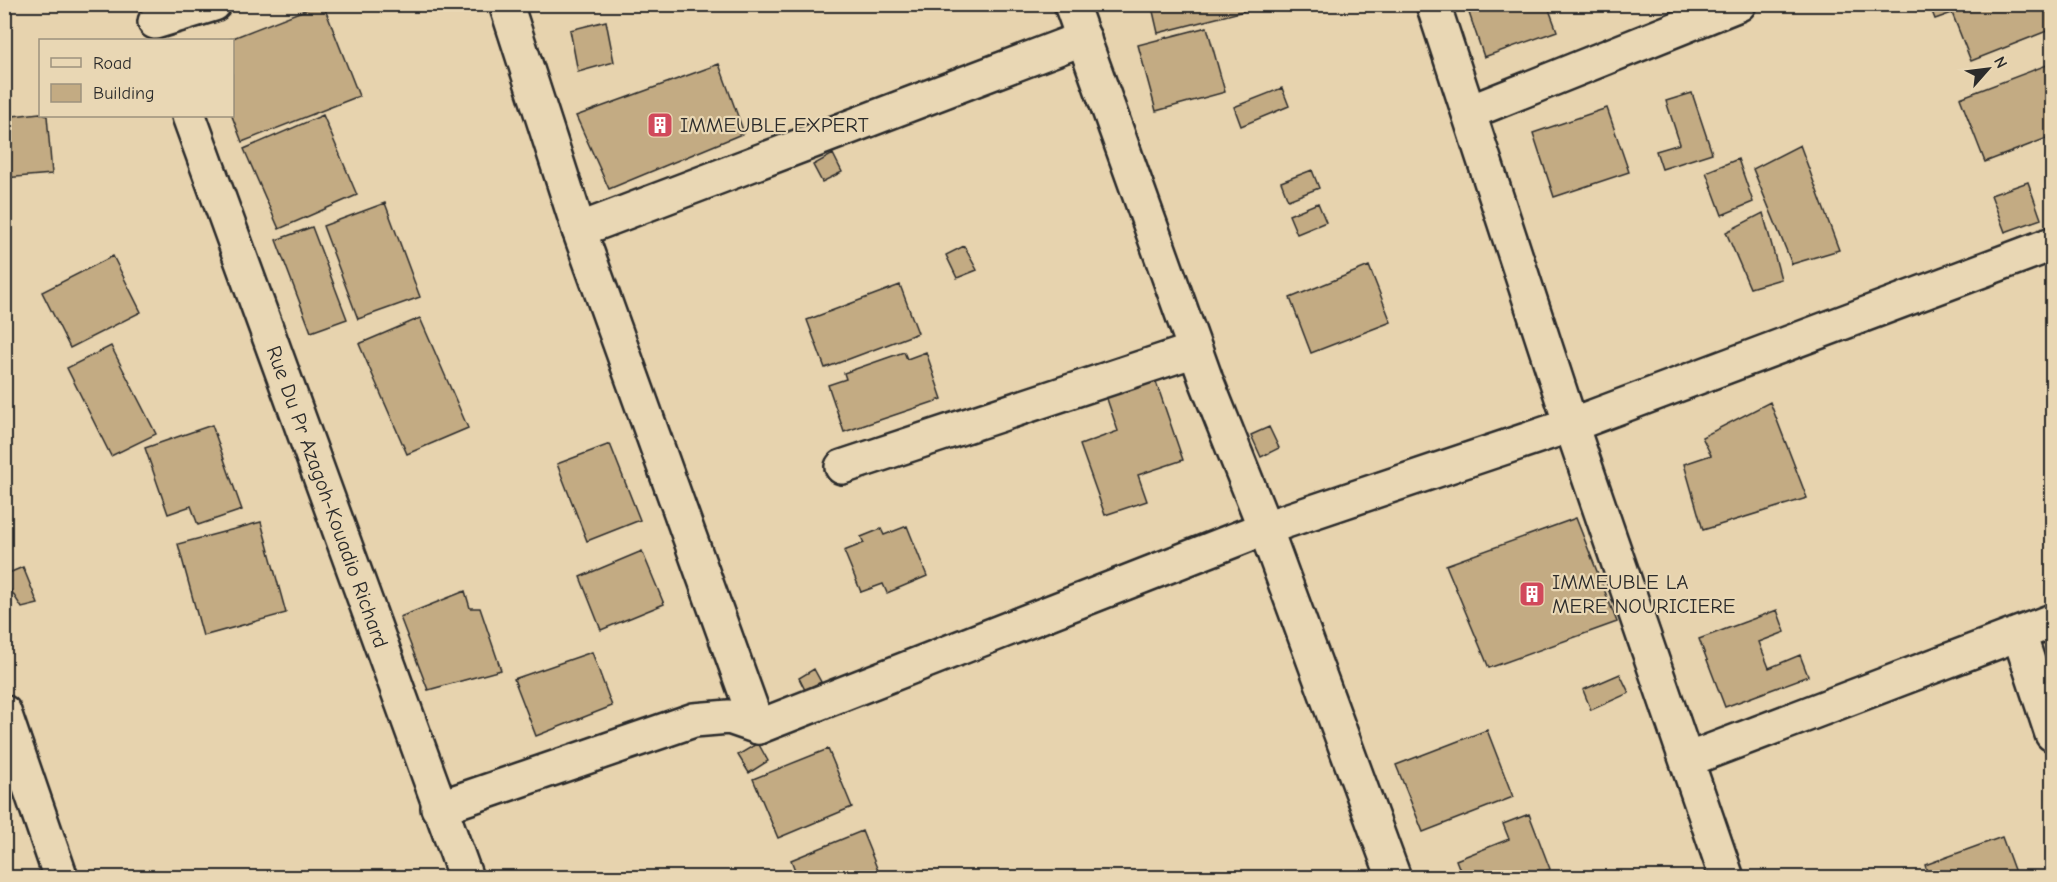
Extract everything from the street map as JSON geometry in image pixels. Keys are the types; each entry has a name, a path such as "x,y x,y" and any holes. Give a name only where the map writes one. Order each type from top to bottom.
{"street":[{"path":"155,22 214,4"},
{"path":"506,4 579,230 758,727"},
{"path":"1071,4 1195,350 1265,528 1394,878"},
{"path":"1433,4 1571,425 1727,878"},
{"path":"1470,112 1739,4"},
{"path":"579,230 1084,38"},
{"name":"Rue Du Pr Azagoh-Kouadio Richard","path":"189,117 438,808 466,878"},
{"path":"438,808 694,720 729,717 758,727 1265,528 1571,425 2052,244"},
{"path":"842,467 1195,350"},
{"path":"1687,760 2052,621"},
{"path":"2019,634 2052,734"},
{"path":"4,712 61,878"}],"building":[{"path":"323,4 359,96 242,142 232,117 234,39 231,39"},
{"path":"390,4 406,4 392,10"},
{"path":"1162,4 1242,4 1244,11 1158,33 1152,7"},
{"path":"1466,4 1547,4 1557,31 1484,57"},
{"path":"1929,4 2052,4 2052,29 1971,61 1952,13 1935,19"},
{"path":"606,21 614,62 578,72 570,30"},
{"path":"1207,27 1225,92 1156,111 1138,45"},
{"path":"2052,63 2052,152 2047,138 1985,162 1960,98"},
{"name":"IMMEUBLE EXPERT","path":"719,64 744,133 609,189 576,116"},
{"path":"1282,88 1289,106 1241,126 1234,107"},
{"path":"1692,93 1712,153 1662,169 1656,151 1680,144 1666,101"},
{"path":"1607,108 1629,172 1554,197 1533,133"},
{"path":"39,113 39,117 47,117 52,174 4,178 4,117"},
{"path":"323,115 357,195 279,229 244,149"},
{"path":"1800,145 1839,250 1792,264 1753,169"},
{"path":"833,154 842,172 822,182 813,165"},
{"path":"1738,159 1753,202 1722,215 1706,172"},
{"path":"1312,170 1319,188 1288,200 1281,182"},
{"path":"2028,182 2041,219 2005,232 1991,195"},
{"path":"385,203 420,297 358,319 323,226"},
{"path":"1318,203 1326,222 1297,234 1289,215"},
{"path":"1763,213 1781,279 1750,288 1726,232"},
{"path":"312,227 347,319 311,332 276,240"},
{"path":"964,246 977,270 957,278 946,255"},
{"path":"113,256 141,312 70,348 42,292"},
{"path":"1369,266 1391,322 1311,353 1290,298"},
{"path":"900,285 918,333 825,368 807,320"},
{"path":"420,318 468,428 407,454 359,344"},
{"path":"111,346 156,434 111,456 67,368"},
{"path":"904,352 907,359 926,352 942,399 844,432 828,385 846,379 844,373"},
{"path":"1154,376 1183,460 1138,475 1147,501 1105,515 1080,445 1118,431 1105,393"},
{"path":"1770,402 1807,498 1703,530 1684,464 1711,455 1702,437"},
{"path":"212,425 242,510 198,525 191,506 168,514 145,448"},
{"path":"1269,427 1279,448 1261,457 1251,435"},
{"path":"610,444 640,520 587,541 557,464"},
{"name":"IMMEUBLE LA MERE NOURICIERE","path":"1576,518 1617,622 1489,668 1446,565"},
{"path":"261,522 286,613 203,636 178,544"},
{"path":"907,526 927,576 887,593 883,584 861,592 844,551 864,543 861,537 881,529 884,535"},
{"path":"642,551 664,604 601,630 580,577"},
{"path":"23,567 38,604 22,608 4,580 4,575"},
{"path":"465,591 470,608 480,608 501,670 428,690 400,617"},
{"path":"1777,610 1785,632 1759,642 1769,668 1800,655 1808,676 1725,707 1699,639"},
{"path":"592,652 612,706 536,736 514,679"},
{"path":"814,669 821,682 805,690 799,678"},
{"path":"1620,674 1629,693 1591,710 1583,690"},
{"path":"1487,730 1513,797 1423,832 1396,765"},
{"path":"758,743 768,761 749,773 738,755"},
{"path":"828,749 852,807 778,838 753,779"},
{"path":"1529,814 1550,869 1529,878 1463,878 1456,860 1509,839 1503,824"},
{"path":"862,831 881,878 798,878 791,860"},
{"path":"2002,837 2017,878 1929,878 1925,865"}],"place":[{"name":"IMMEUBLE EXPERT","path":"660,125"},
{"name":"IMMEUBLE LA MERE NOURICIERE","path":"1532,594"}]}
